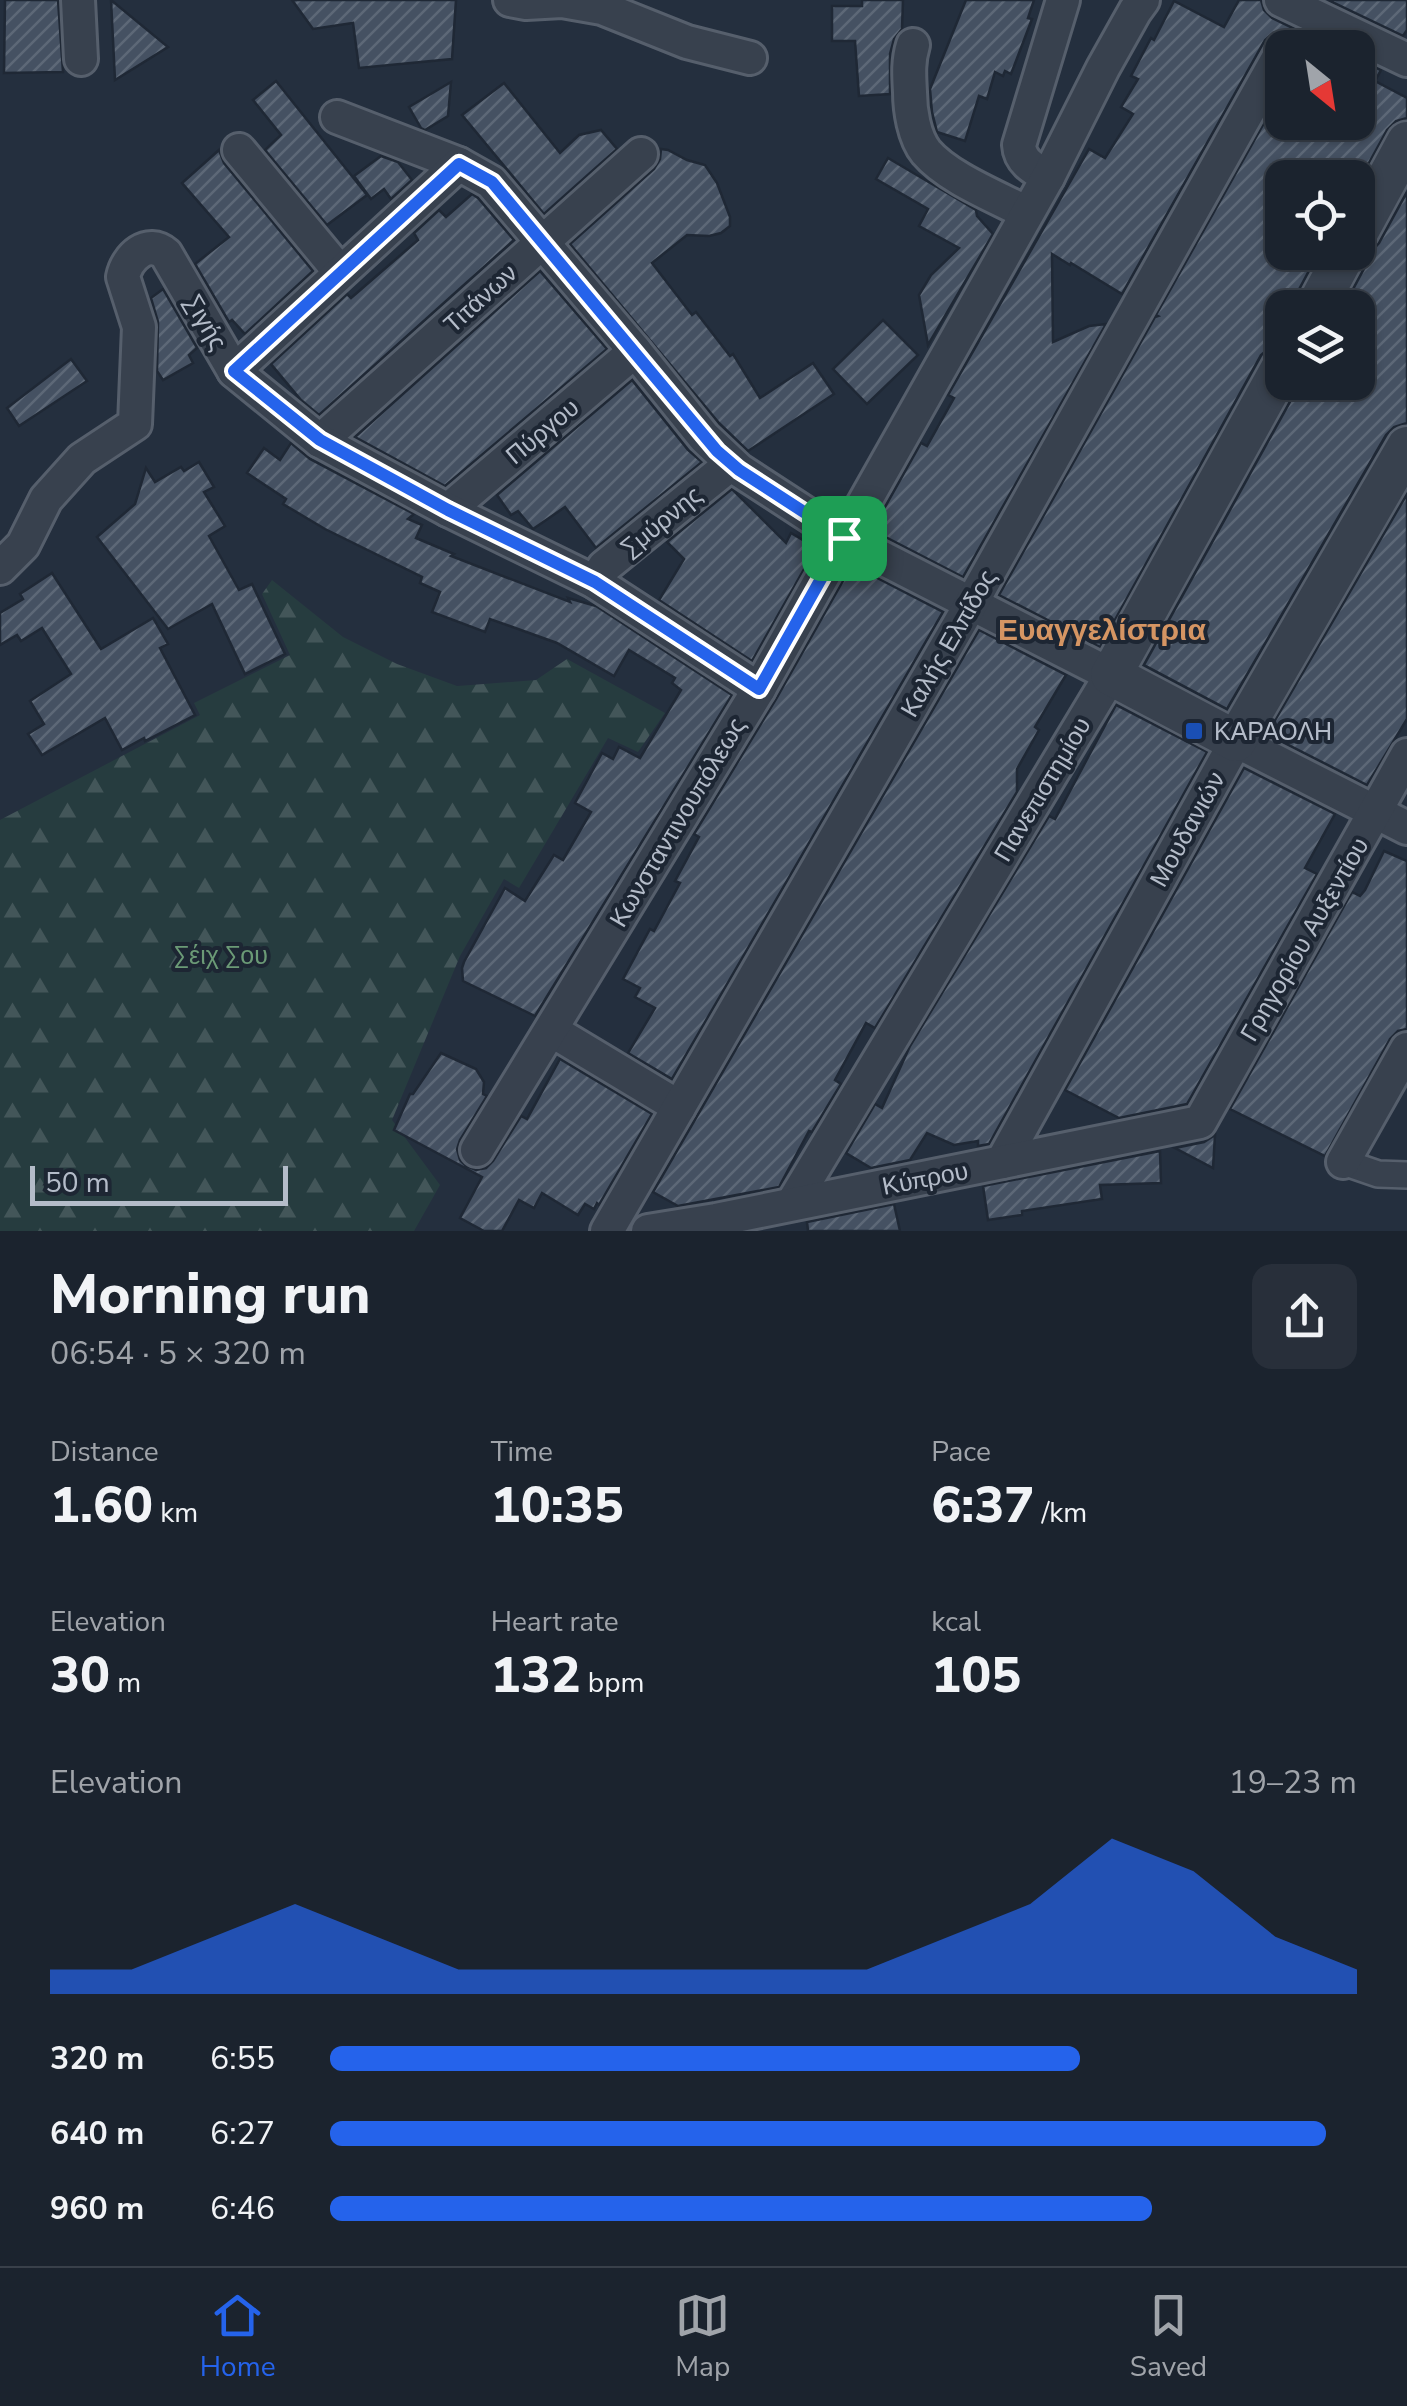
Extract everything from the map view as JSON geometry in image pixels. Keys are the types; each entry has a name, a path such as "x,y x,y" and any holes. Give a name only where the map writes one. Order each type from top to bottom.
{"street":[{"path":"78,0 81,59"},
{"path":"510,0 562,1 602,8 687,42 750,58"},
{"path":"1048,177 1026,163 1019,153 1019,141 1064,0"},
{"name":"Κωνσταντινουπόλεως","path":"477,1150 759,689 1144,0"},
{"path":"1293,6 1407,60"},
{"path":"914,45 909,58 910,108 922,146 959,176 1027,213"},
{"name":"Καλής Ελπίδος","path":"607,1231 971,604 1265,83"},
{"path":"337,117 459,164 492,182 731,464 844,538 1407,828"},
{"path":"1375,201 1407,142"},
{"path":"239,150 340,272"},
{"name":"Τιτάνων","path":"320,440 641,154"},
{"path":"234,371 459,164"},
{"name":"Σιγής","path":"0,568 23,545 46,499 82,459 135,424 139,327 123,277 124,269 138,253 154,247 166,254 234,371 320,440 448,510 595,582 759,689"},
{"name":"Πύργου","path":"448,510 635,351"},
{"name":"Πανεπιστημίου","path":"792,1204 1111,675 1265,398"},
{"name":"Μουδανιών","path":"1002,1162 1236,741 1407,448"},
{"name":"Σμύρνης","path":"595,582 604,567 731,464"},
{"name":"Γρηγορίου Αυξεντίου","path":"1200,1122 1407,755"},
{"path":"550,1030 679,1107"},
{"path":"1407,1049 1344,1162 1378,1174 1407,1176"},
{"name":"Κύπρου","path":"648,1231 1200,1122"}],"green space":[{"name":"Σέιχ Σου","path":"272,580 343,637 397,664 457,686 536,680 567,659 665,713 638,752 608,738 519,888 504,879 460,956 392,1120 440,1185 414,1231 0,1231 0,820 200,715 194,703 290,655 262,594"}],"building":[{"path":"5,0 58,0 63,72 4,73"},
{"path":"111,0 168,47 115,80"},
{"path":"292,0 456,0 452,59 359,68 353,23 313,29"},
{"path":"862,0 903,0 902,29 890,54 890,94 859,96 855,41 832,41 832,6 862,6"},
{"path":"966,0 1034,0 1028,18 1032,19 1011,74 995,72 987,99 979,96 965,141 937,132 930,89"},
{"path":"1239,0 1261,0 1272,18 1297,30 1265,30 1265,40 1122,294 1052,254 1053,342 1089,326 1106,324 963,577 872,530 921,443 927,446 954,398 948,395 1089,149 1105,158 1133,114 1121,107 1138,79 1131,76 1174,1 1224,27"},
{"path":"1328,0 1407,0 1407,30 1403,36"},
{"path":"276,81 367,195 327,225 265,150 281,135 253,100"},
{"path":"1375,81 1407,98 1407,118 1396,121 1387,130 1371,160 1265,160 1265,270 1309,270 1299,290 1265,290 1265,352 1100,647 999,595 1265,121 1265,140 1375,140"},
{"path":"451,82 448,116 425,130 421,128 409,107"},
{"path":"504,83 560,153 579,135 601,130 617,149 544,214 462,115"},
{"path":"661,149 705,165 717,183 730,226 709,236 687,235 652,263 692,315 696,312 730,356 733,354 760,398 813,363 834,394 748,451 719,423 570,244 654,169"},
{"path":"219,150 224,163 313,271 245,334 232,320 229,322 195,264 229,237 182,183"},
{"path":"381,156 398,162 412,180 391,199 384,189 371,199 354,176"},
{"path":"888,158 976,210 993,234 928,345 919,295 931,275 959,248 919,226 928,209 876,179"},
{"path":"1407,192 1407,423 1386,435 1227,709 1144,665 1291,400 1375,400 1375,290 1353,290 1363,270 1375,270 1375,247"},
{"path":"472,194 514,240 319,415 271,364 347,294 351,298 418,240 414,233 439,210 446,217"},
{"path":"540,271 607,349 445,486 355,437"},
{"path":"163,289 197,348 189,355 193,363 163,380 157,371 158,322 151,298"},
{"path":"883,320 918,355 867,404 833,369"},
{"path":"71,359 87,381 19,426 7,408"},
{"path":"632,380 702,462 596,548 565,507 533,529 518,511 511,515 497,495"},
{"path":"291,443 310,459 414,514 408,519 422,525 416,538 454,554 451,556 570,602 568,598 596,606 732,695 535,1016 463,981 464,962 505,888 525,901 554,855 563,860 591,812 575,803 602,753 613,759 619,747 640,758 681,690 672,683 675,678 629,650 614,676 557,643 490,619 485,632 432,612 440,592 420,583 422,577 325,529 283,504 286,499 247,473 264,448 280,460"},
{"path":"199,462 214,487 204,492 225,526 209,536 239,590 252,584 285,654 245,674 212,604 168,629 97,537 135,504 146,468 155,482"},
{"path":"732,489 786,543 791,533 816,548 752,661 659,600 684,559 667,542"},
{"path":"1407,494 1407,719 1367,785 1267,734"},
{"path":"852,565 943,612 672,1079 628,1053 655,1008 635,997 640,988 623,979 680,883 675,881 699,837 694,834"},
{"path":"52,573 101,649 153,618 168,644 160,648 195,715 122,750 105,718 42,755 28,734 44,724 30,701 71,674 42,628 21,641 17,635 0,645 0,613"},
{"path":"979,630 1066,675 1035,727 1039,730 1017,769 1017,792 875,1028 866,1023 835,1080 841,1084 812,1132 809,1131 779,1187 678,1206 653,1192"},
{"path":"1116,705 1207,752 989,1144 978,1146 978,1141 954,1145 927,1133 910,1160 871,1168 846,1153 875,1104 882,1108 910,1046 1049,816 1055,819"},
{"path":"1244,768 1335,814 1305,868 1317,874 1187,1104 1119,1118 1065,1090"},
{"path":"1384,851 1407,861 1407,1029 1390,1039 1325,1156 1230,1109 1352,892 1360,896 1365,890"},
{"path":"441,1053 476,1069 484,1082 483,1094 487,1096 457,1149 460,1160 476,1170 493,1161 521,1116 527,1119 560,1059 652,1114 594,1209 585,1204 578,1215 542,1193 534,1208 519,1200 502,1231 484,1231 460,1218 482,1177 394,1130 410,1094"},
{"path":"1215,1135 1213,1168 1175,1148 1204,1142"},
{"path":"1160,1151 1161,1183 1100,1185 1102,1199 988,1220 983,1186"},
{"path":"894,1204 900,1231 808,1231 807,1222"}],"place":[{"name":"ΚΑΡΑΟΛΗ","path":"1194,731"}],"district":[{"name":"Ευαγγελίστρια","path":"1102,630"}],"route":[{"path":"459,164 492,182 717,451 739,470 844,538 759,689 595,582 448,510 320,440 234,371 459,164"}]}
